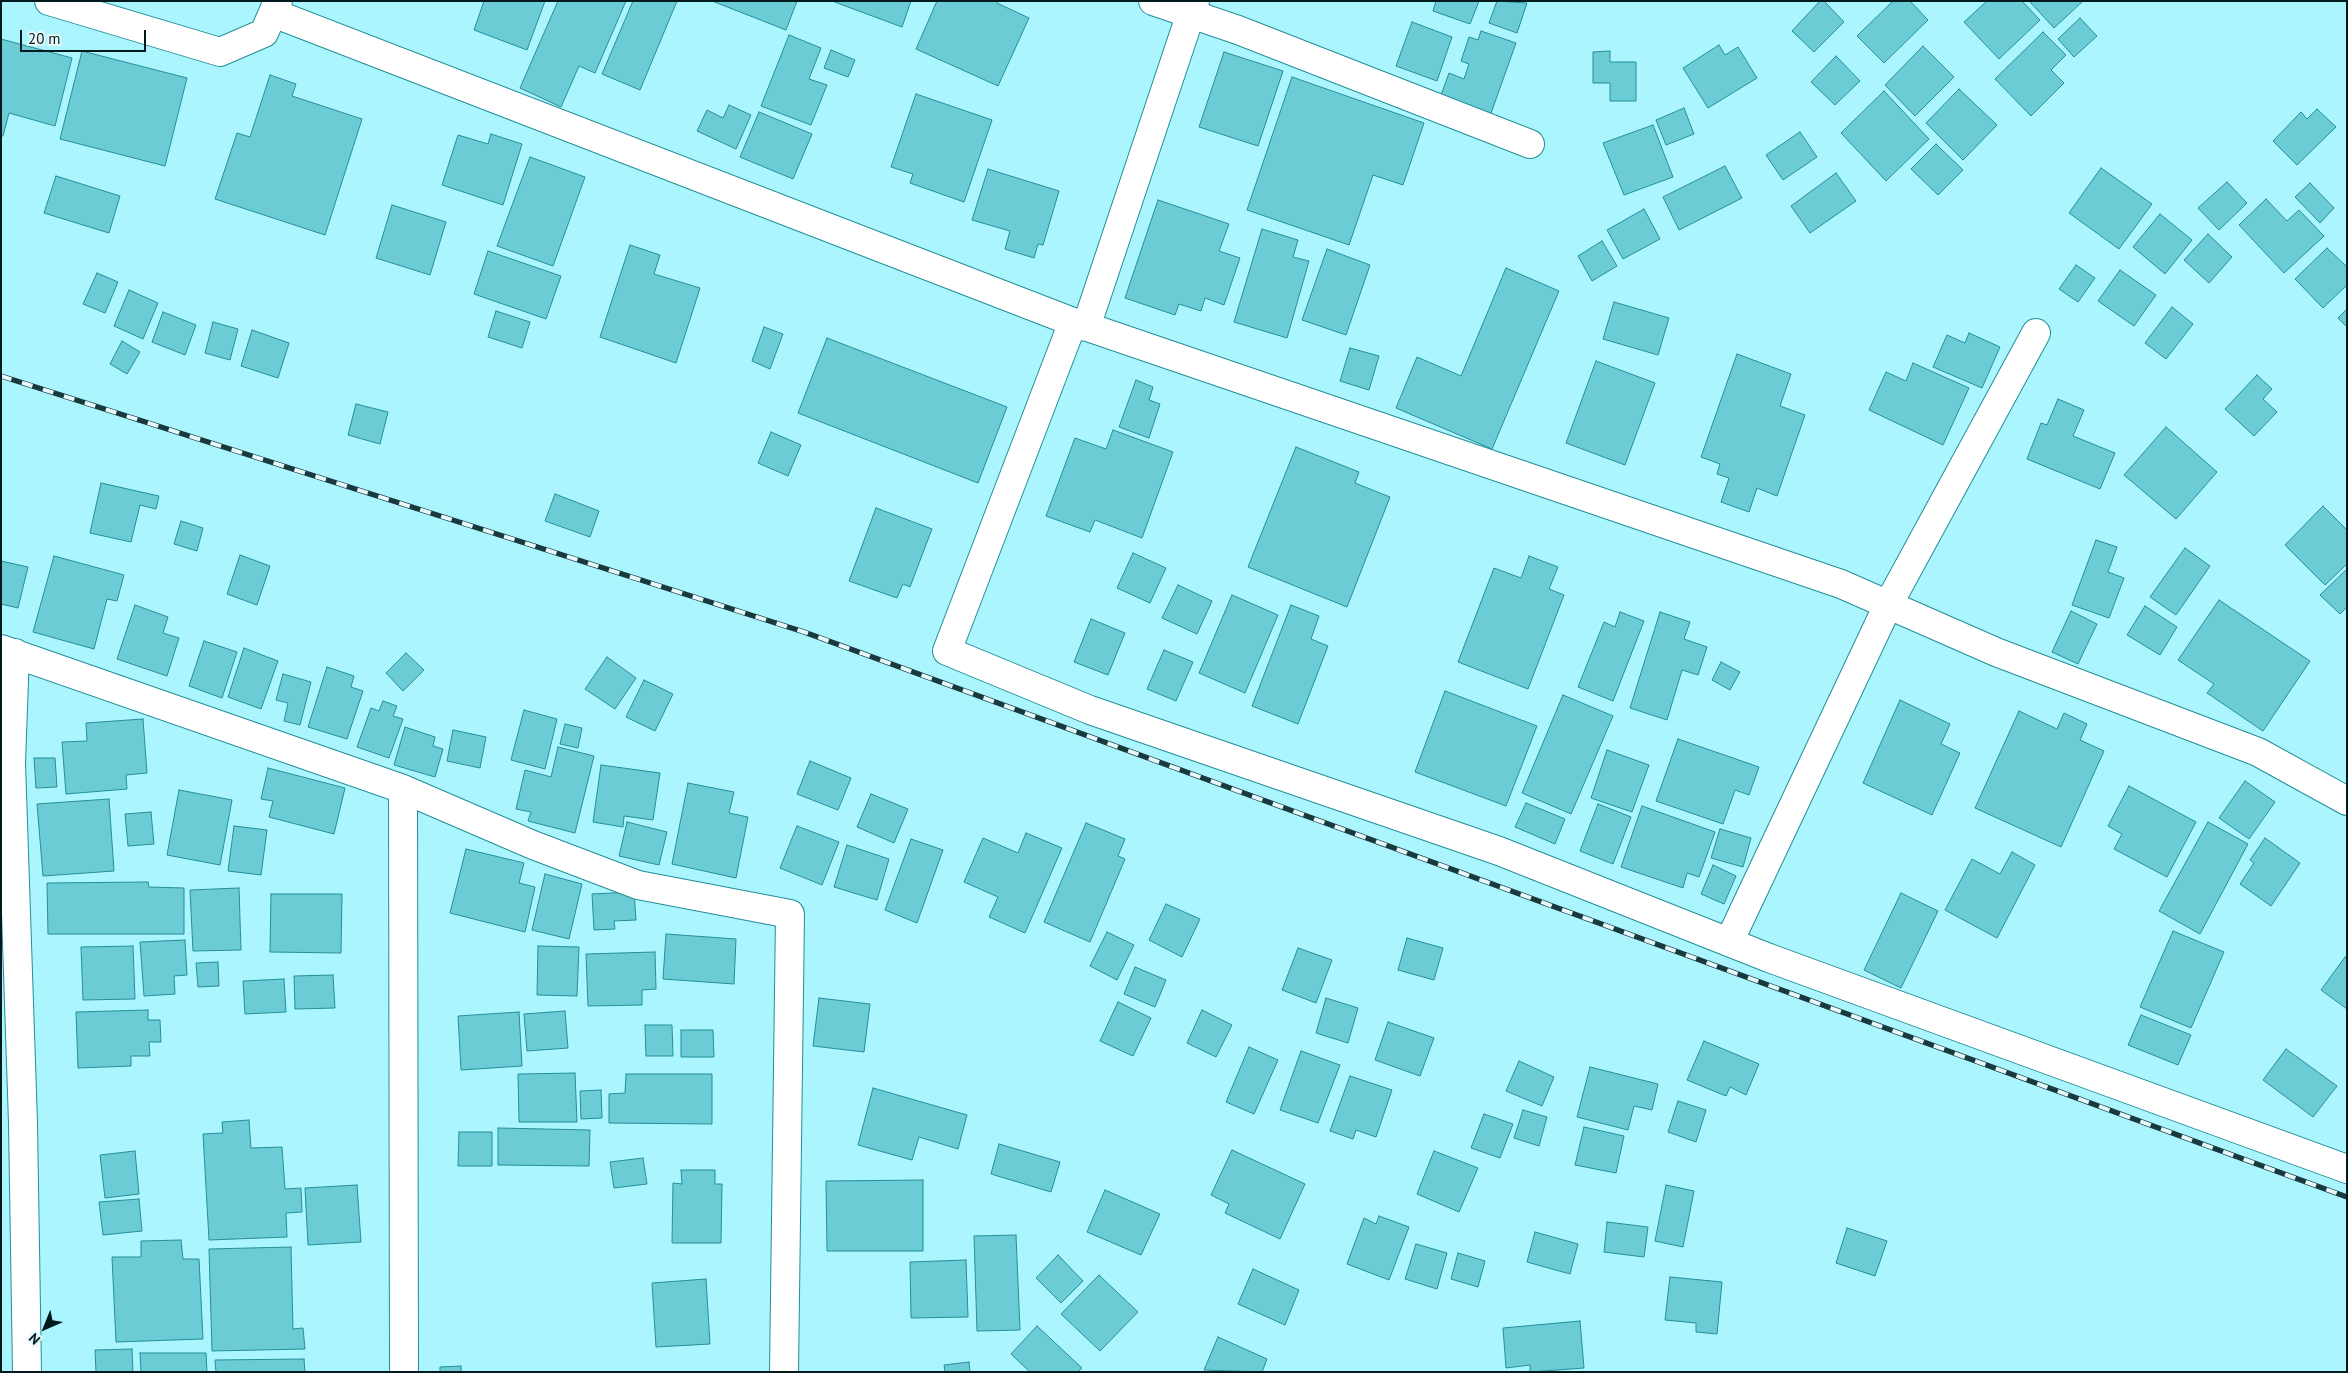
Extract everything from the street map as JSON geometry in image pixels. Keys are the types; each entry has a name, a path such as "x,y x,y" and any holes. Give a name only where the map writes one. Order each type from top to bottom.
{"street":[{"path":"49,1 220,52 264,32 275,7 1079,325 1831,581 1996,652 2258,752 2347,801"},
{"path":"1152,1 1193,8 1248,33 1530,144"},
{"path":"1193,8 1079,325 947,651 1090,710 1499,851 1729,942 2347,1169"},
{"path":"1729,942 1888,605 2036,333"},
{"path":"27,1372 12,1123 6,763 8,651 403,789 533,845 638,885 790,914 784,1372"},
{"path":"403,789 404,1372"}],"building":[{"path":"484,1 545,1 527,50 474,30"},
{"path":"558,1 626,1 595,73 579,66 561,107 520,88"},
{"path":"633,1 677,1 640,90 602,74"},
{"path":"712,1 797,1 786,30"},
{"path":"832,1 911,1 902,27"},
{"path":"937,1 998,1 997,3 1029,18 998,86 916,49"},
{"path":"1436,1 1479,1 1470,24 1433,11"},
{"path":"1497,1 1527,3 1517,33 1489,23"},
{"path":"1820,1 1824,1 1844,22 1814,52 1792,31"},
{"path":"1893,1 1910,1 1928,20 1884,63 1857,36"},
{"path":"1987,1 2022,1 2040,20 1999,59 1964,22"},
{"path":"2029,1 2083,1 2054,28"},
{"path":"2080,18 2097,36 2074,57 2058,39"},
{"path":"1412,22 1452,37 1437,81 1396,66"},
{"path":"1481,31 1516,43 1490,116 1440,98 1449,73 1464,79 1469,64 1461,61 1469,37 1478,40"},
{"path":"2043,32 2066,55 2051,70 2064,83 2031,116 1995,79"},
{"path":"789,35 821,48 809,79 827,85 811,125 761,106"},
{"path":"1,39 72,58 55,126 9,113 3,136 1,136"},
{"path":"1719,45 1725,55 1738,47 1757,78 1708,108 1683,68"},
{"path":"1923,46 1954,77 1915,116 1885,85"},
{"path":"831,50 855,60 848,77 824,68"},
{"path":"82,51 187,78 165,166 60,139"},
{"path":"1610,51 1610,62 1636,62 1636,101 1610,101 1610,83 1593,83 1593,52"},
{"path":"1224,52 1283,71 1258,146 1199,127"},
{"path":"1836,56 1860,81 1835,105 1811,82"},
{"path":"270,75 296,84 292,96 362,119 325,235 215,199 237,133 250,137"},
{"path":"1292,77 1424,123 1403,185 1373,175 1349,245 1247,210"},
{"path":"1959,89 1997,125 1963,160 1926,123"},
{"path":"1884,91 1929,139 1886,181 1841,133"},
{"path":"916,94 992,120 964,202 910,183 913,174 891,167"},
{"path":"729,105 751,115 736,149 697,131 707,110 723,118"},
{"path":"1684,108 1694,134 1666,145 1656,120"},
{"path":"2317,109 2336,127 2297,165 2273,141 2301,112 2307,119"},
{"path":"759,112 812,134 793,179 740,157"},
{"path":"1653,125 1673,177 1624,195 1603,143"},
{"path":"1800,132 1817,157 1783,180 1766,155"},
{"path":"491,134 522,144 503,205 442,185 458,135 488,144"},
{"path":"1936,144 1963,170 1938,195 1911,169"},
{"path":"530,157 585,177 553,266 497,246"},
{"path":"1725,166 1742,198 1679,230 1663,197"},
{"path":"2101,168 2152,204 2119,249 2069,213"},
{"path":"988,169 1059,191 1043,245 1038,244 1034,258 1005,249 1010,231 972,220"},
{"path":"1836,173 1856,201 1810,233 1791,206"},
{"path":"56,176 120,196 109,233 44,213"},
{"path":"2227,182 2247,203 2219,230 2198,208"},
{"path":"2310,183 2334,208 2320,223 2295,197"},
{"path":"2266,199 2287,221 2299,210 2324,236 2284,273 2239,225"},
{"path":"1158,200 1229,224 1219,251 1240,258 1224,305 1205,298 1201,311 1179,304 1175,315 1125,298"},
{"path":"392,205 446,222 430,275 376,258"},
{"path":"1644,209 1660,239 1623,259 1607,230"},
{"path":"2160,214 2192,240 2165,274 2133,247"},
{"path":"1262,229 1298,240 1293,257 1309,261 1287,338 1234,322"},
{"path":"2208,234 2232,257 2209,283 2184,260"},
{"path":"1602,241 1617,266 1592,281 1578,256"},
{"path":"630,245 660,255 654,274 700,288 676,363 600,337"},
{"path":"2327,248 2347,267 2347,285 2323,308 2295,279"},
{"path":"1327,249 1370,265 1346,335 1302,320"},
{"path":"488,251 561,276 546,319 474,294"},
{"path":"2076,265 2095,278 2078,302 2059,289"},
{"path":"1506,268 1559,291 1492,449 1396,408 1417,357 1461,376"},
{"path":"2120,270 2156,295 2134,326 2098,301"},
{"path":"97,273 118,282 105,313 83,304"},
{"path":"129,290 158,303 143,339 114,326"},
{"path":"1614,302 1669,318 1658,355 1603,339"},
{"path":"2172,307 2193,324 2166,359 2145,343"},
{"path":"2347,309 2347,327 2338,318"},
{"path":"496,311 530,322 522,348 488,337"},
{"path":"163,312 196,325 185,355 152,342"},
{"path":"213,322 238,329 230,360 205,353"},
{"path":"764,327 783,334 770,369 752,361"},
{"path":"252,330 289,343 278,378 241,366"},
{"path":"1969,333 2000,347 1982,388 1933,367 1947,335 1965,343"},
{"path":"827,338 1007,407 978,483 798,413"},
{"path":"122,341 140,352 127,374 110,364"},
{"path":"1350,348 1379,356 1369,390 1340,381"},
{"path":"1737,354 1791,374 1780,406 1805,415 1777,496 1757,488 1749,512 1721,502 1729,478 1717,474 1720,464 1701,457"},
{"path":"1596,361 1655,383 1625,465 1566,443"},
{"path":"1913,363 1969,388 1943,445 1869,410 1886,372 1906,381"},
{"path":"2257,375 2272,389 2263,399 2277,412 2254,436 2225,409"},
{"path":"1136,380 1153,387 1149,400 1160,404 1149,438 1119,427"},
{"path":"2058,399 2084,410 2073,436 2115,453 2100,489 2027,459 2041,423 2047,425"},
{"path":"356,404 388,412 380,444 348,435"},
{"path":"2166,427 2217,472 2176,519 2124,475"},
{"path":"1113,430 1173,452 1142,538 1095,520 1090,532 1046,516 1075,438 1106,449"},
{"path":"771,432 801,445 788,476 758,463"},
{"path":"1296,447 1359,472 1355,483 1390,497 1347,607 1248,567"},
{"path":"101,483 159,496 156,509 140,505 131,542 90,533"},
{"path":"555,494 599,511 590,537 545,521"},
{"path":"2323,506 2347,530 2347,564 2325,585 2285,545"},
{"path":"876,508 932,529 910,587 903,584 897,598 849,581"},
{"path":"181,521 203,528 197,551 174,544"},
{"path":"2096,540 2117,547 2108,572 2124,578 2109,618 2072,605"},
{"path":"2185,548 2210,566 2176,615 2150,597"},
{"path":"1133,553 1166,568 1150,603 1117,588"},
{"path":"240,555 270,566 257,605 227,594"},
{"path":"54,556 124,575 117,601 107,599 94,649 33,632"},
{"path":"1529,556 1558,567 1549,589 1564,595 1528,689 1458,662 1494,568 1521,578"},
{"path":"1,561 28,567 18,608 1,604"},
{"path":"2347,569 2347,607 2340,614 2320,595"},
{"path":"1178,585 1212,601 1197,634 1162,618"},
{"path":"1232,595 1278,615 1245,693 1199,673"},
{"path":"2219,600 2310,661 2263,731 2207,693 2214,684 2178,660"},
{"path":"135,605 168,617 163,633 179,638 167,676 117,659"},
{"path":"1291,605 1319,616 1311,639 1328,646 1298,724 1252,706"},
{"path":"2145,606 2177,627 2160,655 2127,635"},
{"path":"2071,611 2097,624 2078,664 2052,652"},
{"path":"1620,612 1644,621 1613,701 1578,687 1604,622 1615,627"},
{"path":"1660,612 1690,622 1684,639 1707,647 1698,675 1682,670 1667,720 1630,708"},
{"path":"1091,619 1125,633 1108,675 1074,662"},
{"path":"204,641 237,652 222,698 189,686"},
{"path":"244,648 278,661 261,709 228,697"},
{"path":"1164,650 1193,662 1176,701 1147,689"},
{"path":"406,653 424,670 403,691 386,673"},
{"path":"607,657 636,678 615,709 585,689"},
{"path":"1721,662 1740,672 1730,690 1712,680"},
{"path":"327,667 354,676 351,687 363,691 347,739 308,727"},
{"path":"283,674 311,682 300,725 284,721 288,703 276,700"},
{"path":"644,680 673,694 655,731 626,717"},
{"path":"1445,691 1537,726 1506,806 1415,772"},
{"path":"1563,695 1613,716 1571,814 1522,793"},
{"path":"1900,700 1950,724 1941,744 1960,753 1932,815 1863,783"},
{"path":"383,701 397,706 393,716 403,719 389,758 357,747 371,708 379,711"},
{"path":"524,710 557,719 545,769 511,760"},
{"path":"2019,711 2057,729 2064,713 2087,724 2080,740 2104,751 2061,847 1975,808"},
{"path":"143,719 147,773 126,775 127,789 66,794 62,742 87,741 86,723"},
{"path":"565,724 582,728 578,748 560,744"},
{"path":"405,727 435,737 433,746 443,749 435,777 394,765"},
{"path":"453,730 486,737 480,768 447,761"},
{"path":"1678,739 1759,767 1749,795 1735,790 1723,824 1656,801"},
{"path":"558,747 594,756 575,833 528,821 531,812 516,809 525,770 551,777"},
{"path":"1607,750 1649,765 1632,812 1591,798"},
{"path":"34,758 55,758 57,787 36,788"},
{"path":"810,761 851,778 838,810 797,794"},
{"path":"601,765 660,773 653,820 624,816 623,827 593,822"},
{"path":"268,768 345,788 334,834 269,817 273,801 261,799"},
{"path":"2245,781 2275,802 2249,839 2219,818"},
{"path":"688,783 734,792 729,813 748,817 736,878 672,864"},
{"path":"2129,786 2196,822 2167,877 2114,849 2122,834 2108,826"},
{"path":"179,790 232,800 220,865 167,855"},
{"path":"871,794 908,809 894,843 857,827"},
{"path":"109,799 114,871 43,876 37,804"},
{"path":"1526,803 1565,819 1555,844 1515,827"},
{"path":"1598,804 1631,817 1613,864 1580,851"},
{"path":"1642,806 1715,832 1699,877 1687,873 1683,888 1621,867"},
{"path":"151,812 154,844 128,846 125,814"},
{"path":"627,822 667,832 659,865 619,856"},
{"path":"2208,822 2248,844 2200,934 2159,911"},
{"path":"1086,823 1125,839 1118,856 1125,859 1090,942 1044,922"},
{"path":"234,826 267,830 261,875 228,871"},
{"path":"797,826 839,842 822,885 780,868"},
{"path":"1720,829 1751,838 1743,867 1711,858"},
{"path":"1026,833 1062,848 1025,933 989,917 998,897 964,882 983,838 1018,853"},
{"path":"2265,838 2300,863 2271,906 2240,884 2254,863 2250,860"},
{"path":"911,839 943,850 917,923 885,910"},
{"path":"847,845 889,859 877,900 834,887"},
{"path":"466,849 524,863 519,883 535,887 525,932 450,913"},
{"path":"2012,852 2035,865 1997,938 1945,910 1972,859 2000,874"},
{"path":"1713,865 1736,876 1724,904 1701,894"},
{"path":"545,874 582,884 569,939 532,930"},
{"path":"148,882 149,887 184,888 184,934 48,934 47,883"},
{"path":"239,888 241,950 193,951 190,890"},
{"path":"634,892 636,920 614,921 615,929 594,930 592,894"},
{"path":"1901,893 1938,911 1901,988 1864,970"},
{"path":"271,894 342,894 341,953 270,952"},
{"path":"1166,904 1200,919 1182,957 1149,940"},
{"path":"2173,931 2224,952 2191,1028 2140,1007"},
{"path":"1107,932 1134,945 1117,980 1090,966"},
{"path":"666,934 736,939 734,984 663,979"},
{"path":"1407,938 1443,948 1434,980 1398,970"},
{"path":"185,940 187,975 174,976 175,994 144,996 140,942"},
{"path":"133,946 135,999 83,1000 81,947"},
{"path":"538,946 579,947 577,996 537,995"},
{"path":"1298,948 1332,960 1316,1003 1282,990"},
{"path":"655,952 656,989 642,990 642,1005 588,1006 586,954"},
{"path":"2345,957 2347,958 2347,1009 2321,990"},
{"path":"218,962 219,986 198,987 196,963"},
{"path":"1135,967 1166,980 1155,1007 1124,994"},
{"path":"333,975 335,1008 295,1009 294,976"},
{"path":"284,979 286,1012 245,1014 243,981"},
{"path":"819,998 870,1004 864,1052 813,1046"},
{"path":"1326,998 1358,1008 1348,1043 1316,1033"},
{"path":"1118,1002 1151,1018 1133,1056 1100,1041"},
{"path":"148,1010 148,1020 160,1020 161,1042 149,1042 150,1056 131,1056 131,1066 78,1068 76,1012"},
{"path":"1202,1010 1232,1025 1216,1057 1187,1043"},
{"path":"565,1011 568,1048 527,1051 524,1014"},
{"path":"519,1012 522,1066 461,1070 458,1016"},
{"path":"2141,1015 2191,1035 2178,1065 2128,1045"},
{"path":"1388,1022 1434,1038 1420,1076 1375,1060"},
{"path":"645,1025 672,1025 673,1056 646,1056"},
{"path":"681,1030 713,1030 714,1057 681,1057"},
{"path":"1704,1041 1759,1064 1746,1095 1730,1087 1726,1096 1687,1080"},
{"path":"1249,1047 1278,1060 1254,1114 1226,1102"},
{"path":"2286,1049 2337,1086 2313,1117 2263,1080"},
{"path":"1301,1051 1340,1065 1318,1123 1280,1110"},
{"path":"1519,1061 1554,1077 1542,1106 1506,1091"},
{"path":"1590,1067 1658,1084 1652,1110 1634,1106 1628,1130 1577,1117"},
{"path":"575,1073 577,1122 519,1122 518,1074"},
{"path":"626,1074 712,1074 712,1124 609,1123 609,1094 625,1093"},
{"path":"1350,1076 1392,1090 1376,1137 1356,1130 1353,1139 1330,1131"},
{"path":"873,1088 967,1115 958,1149 919,1137 912,1160 858,1145"},
{"path":"601,1090 602,1118 581,1119 580,1091"},
{"path":"1678,1101 1706,1110 1696,1142 1668,1132"},
{"path":"1523,1110 1547,1117 1539,1146 1514,1138"},
{"path":"1484,1114 1513,1124 1500,1158 1471,1148"},
{"path":"249,1120 251,1148 282,1147 285,1189 301,1188 302,1212 286,1213 287,1237 209,1240 203,1134 223,1133 222,1122"},
{"path":"1584,1127 1624,1136 1616,1173 1575,1165"},
{"path":"498,1128 590,1130 589,1166 498,1165"},
{"path":"459,1132 492,1132 492,1166 458,1166"},
{"path":"999,1144 1060,1162 1051,1192 991,1174"},
{"path":"1232,1150 1305,1184 1280,1239 1225,1213 1229,1204 1211,1195"},
{"path":"135,1151 139,1194 105,1198 100,1155"},
{"path":"1434,1151 1478,1168 1459,1212 1417,1194"},
{"path":"643,1158 647,1184 614,1188 610,1162"},
{"path":"681,1170 715,1170 715,1184 722,1184 721,1243 672,1243 673,1183 682,1184"},
{"path":"923,1180 923,1251 827,1251 826,1181"},
{"path":"357,1185 361,1242 308,1245 305,1188"},
{"path":"1666,1185 1694,1191 1683,1247 1655,1241"},
{"path":"1105,1190 1160,1214 1141,1255 1087,1232"},
{"path":"139,1199 142,1231 103,1235 99,1202"},
{"path":"1379,1216 1409,1227 1389,1280 1347,1264 1364,1218 1376,1224"},
{"path":"1607,1222 1648,1227 1644,1257 1604,1252"},
{"path":"1847,1228 1887,1241 1875,1276 1836,1263"},
{"path":"1535,1232 1578,1244 1570,1274 1527,1262"},
{"path":"1016,1235 1020,1330 977,1331 974,1236"},
{"path":"181,1240 183,1259 199,1259 203,1339 116,1342 112,1257 141,1257 141,1241"},
{"path":"1416,1244 1447,1253 1437,1289 1405,1279"},
{"path":"291,1247 293,1329 303,1328 305,1349 212,1351 209,1249"},
{"path":"1458,1253 1485,1261 1478,1287 1451,1279"},
{"path":"1058,1255 1083,1281 1061,1303 1036,1278"},
{"path":"966,1260 968,1317 911,1318 910,1262"},
{"path":"1253,1269 1299,1290 1285,1325 1238,1304"},
{"path":"1099,1275 1138,1312 1100,1351 1061,1314"},
{"path":"1670,1277 1722,1282 1717,1334 1696,1332 1696,1323 1665,1320"},
{"path":"706,1279 710,1344 656,1347 652,1283"},
{"path":"1580,1321 1584,1368 1530,1372 1530,1365 1506,1368 1503,1328"},
{"path":"1037,1326 1082,1368 1078,1372 1030,1372 1011,1354"},
{"path":"1218,1337 1267,1359 1262,1372 1204,1370"},
{"path":"132,1349 133,1372 96,1372 95,1350"},
{"path":"140,1353 206,1353 207,1372 141,1372"},
{"path":"304,1359 305,1372 216,1372 215,1360"},
{"path":"969,1362 970,1372 945,1372 944,1365"},
{"path":"461,1366 461,1372 440,1372 440,1367"}],"railway":[{"path":"1,376 804,632 2347,1197"}]}
